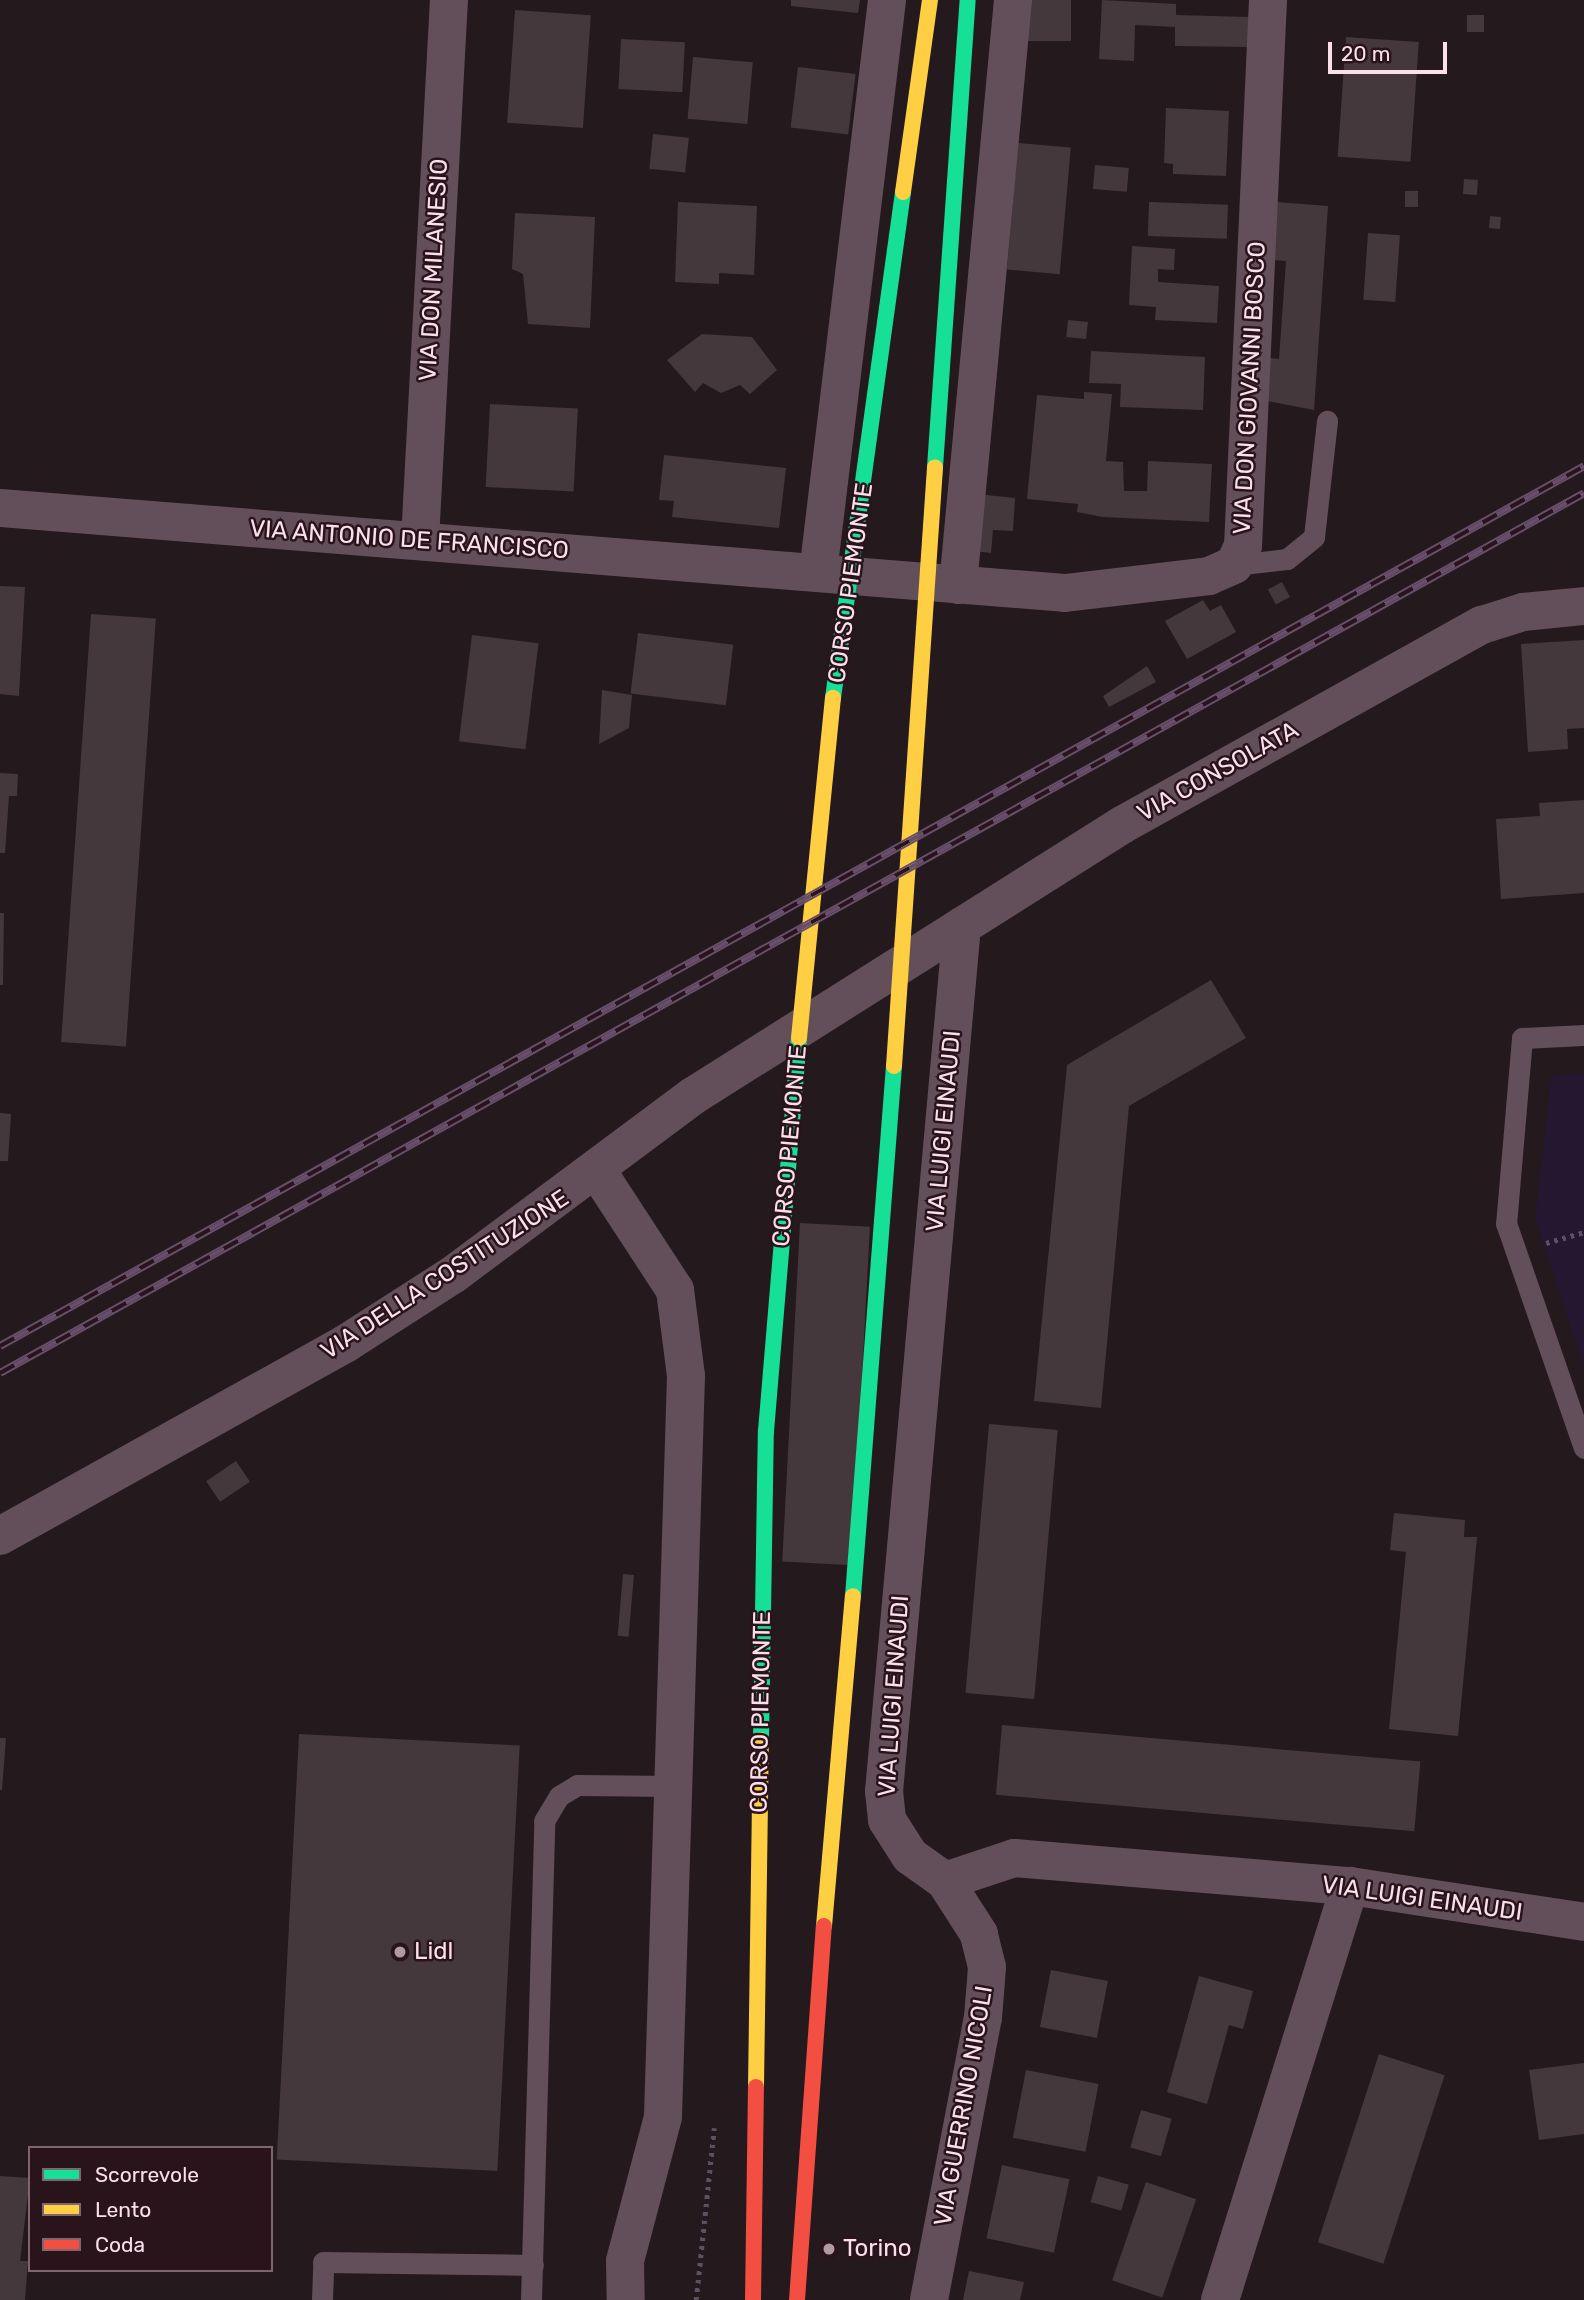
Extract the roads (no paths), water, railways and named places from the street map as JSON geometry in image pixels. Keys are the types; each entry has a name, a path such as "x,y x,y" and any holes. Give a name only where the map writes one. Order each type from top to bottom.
{"main road":[{"name":"CORSO PIEMONTE","path":"753,2300 766,1431 816,829 930,0"},
{"path":"797,2300 813,2077 869,1418 968,0"}],"street":[{"name":"VIA DON MILANESIO","path":"420,540 449,0"},
{"name":"CORSO PIEMONTE","path":"818,573 887,0"},
{"path":"958,585 1013,0"},
{"name":"VIA DON GIOVANNI BOSCO","path":"818,573 958,585 1104,590 1209,576 1234,565 1243,546 1268,0"},
{"name":"VIA ANTONIO DE FRANCISCO","path":"0,508 818,573"},
{"name":"VIA CONSOLATA","path":"871,984 1122,825 1482,625 1523,612 1584,606"},
{"name":"VIA LUIGI EINAUDI","path":"962,926 884,1791 887,1820 911,1856 944,1881 1014,1858 1350,1886 1584,1922"},
{"name":"VIA DELLA COSTITUZIONE","path":"0,1536 345,1343 598,1172 693,1096 871,984"},
{"path":"598,1172 662,1266 681,1319 685,1376 663,2117 625,2261 626,2300"},
{"name":"VIA GUERRINO NICOLI","path":"929,2300 983,2018 987,1967 979,1934 944,1881"},
{"path":"1220,2300 1350,1886"}],"lane":[{"path":"1234,565 1287,559 1314,537 1327,421"},
{"path":"1584,1035 1522,1038 1507,1223 1584,1448"},
{"path":"531,2300 544,1821 559,1796 577,1785 673,1786"},
{"path":"321,2300 323,2262 533,2265"}],"railway":[{"path":"0,1346 1584,466"},
{"path":"0,1373 1584,493"}],"place":[{"name":"Lidl","path":"400,1952"},
{"name":"Torino","path":"829,2249"}]}
